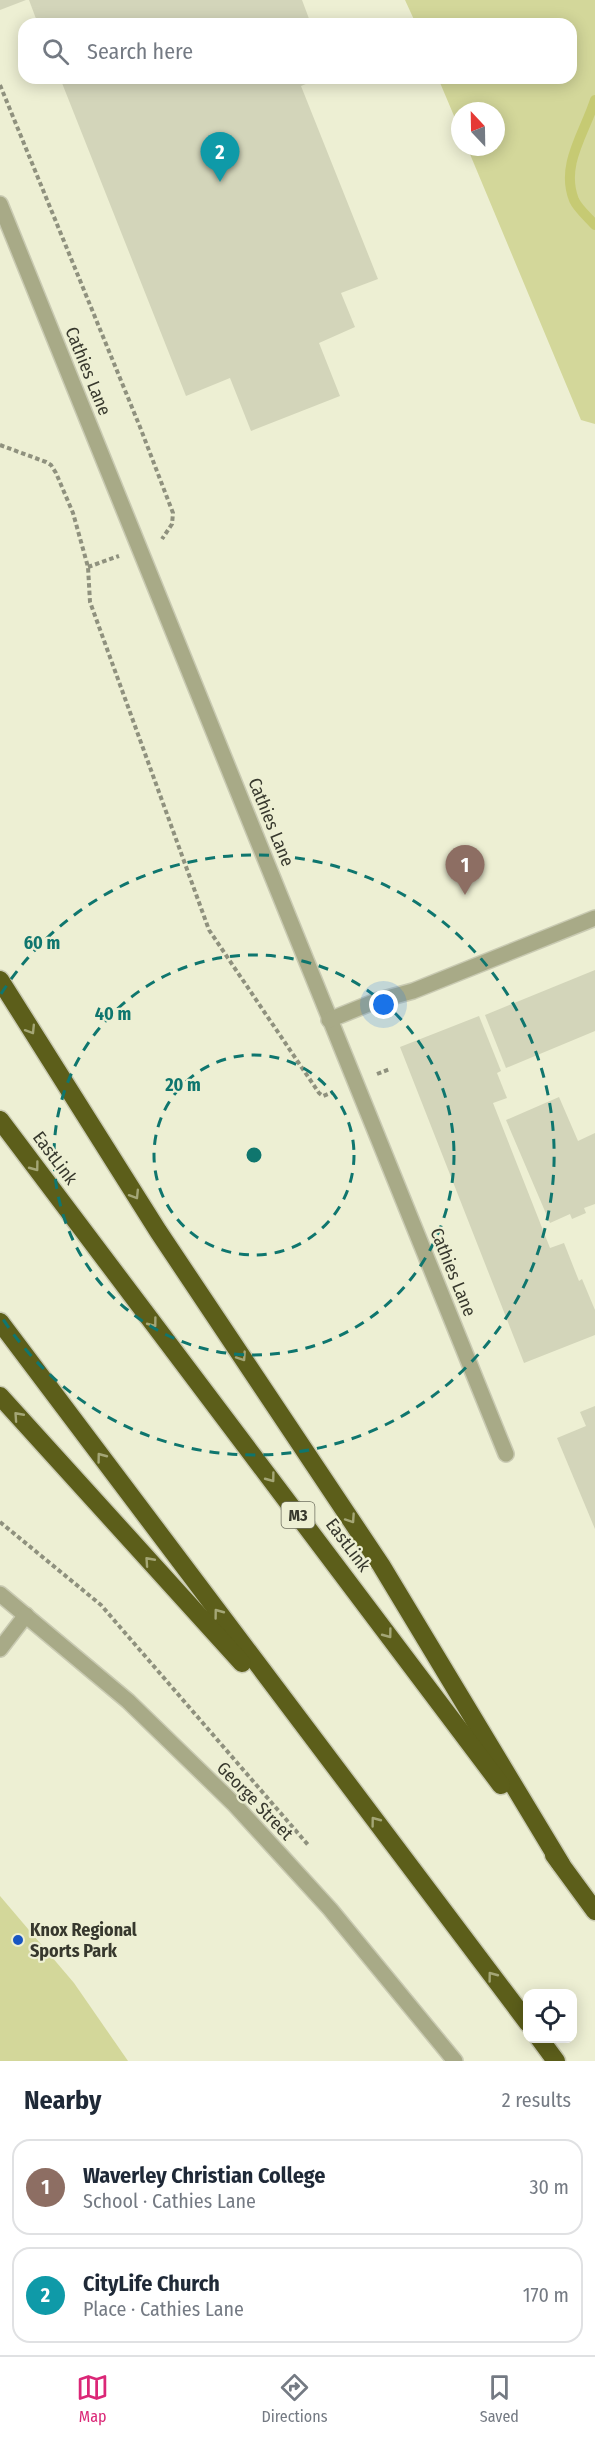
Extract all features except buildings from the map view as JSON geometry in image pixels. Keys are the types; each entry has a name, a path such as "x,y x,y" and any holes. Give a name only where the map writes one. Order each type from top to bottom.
{"highway":[{"path":"0,980 158,1231 381,1565 561,1864"},
{"name":"EastLink","path":"0,1120 595,1911"},
{"path":"0,1322 523,2016"},
{"path":"0,1396 316,1744"},
{"path":"543,2043 556,2061"}],"street":[{"name":"Cathies Lane","path":"0,204 506,1454"},
{"path":"329,1020 376,1001 413,991 595,918"},
{"name":"George Street","path":"0,1594 128,1701 233,1803 330,1909 455,2061"},
{"path":"0,1649 26,1615"}],"path":[{"path":"0,86 173,513 172,524 164,537 154,543"},
{"path":"0,445 51,465 73,513 80,545 88,567 90,602 209,930 319,1093 328,1095 339,1089"},
{"path":"88,567 123,555"}],"green space":[{"path":"405,0 595,0 595,424 581,420 471,156 505,156 505,102 451,102 451,109 441,84 577,84 577,18 413,18"},
{"name":"Knox Regional Sports Park","path":"0,1896 74,1983 128,2061 0,2061"}],"waterway":[{"path":"595,100 576,149 570,174 570,187 574,200 595,225"}],"place":[{"name":"CityLife Church","path":"220,182"},
{"name":"Waverley Christian College","path":"465,895"},
{"name":"Knox Regional Sports Park","path":"18,1940"}]}
